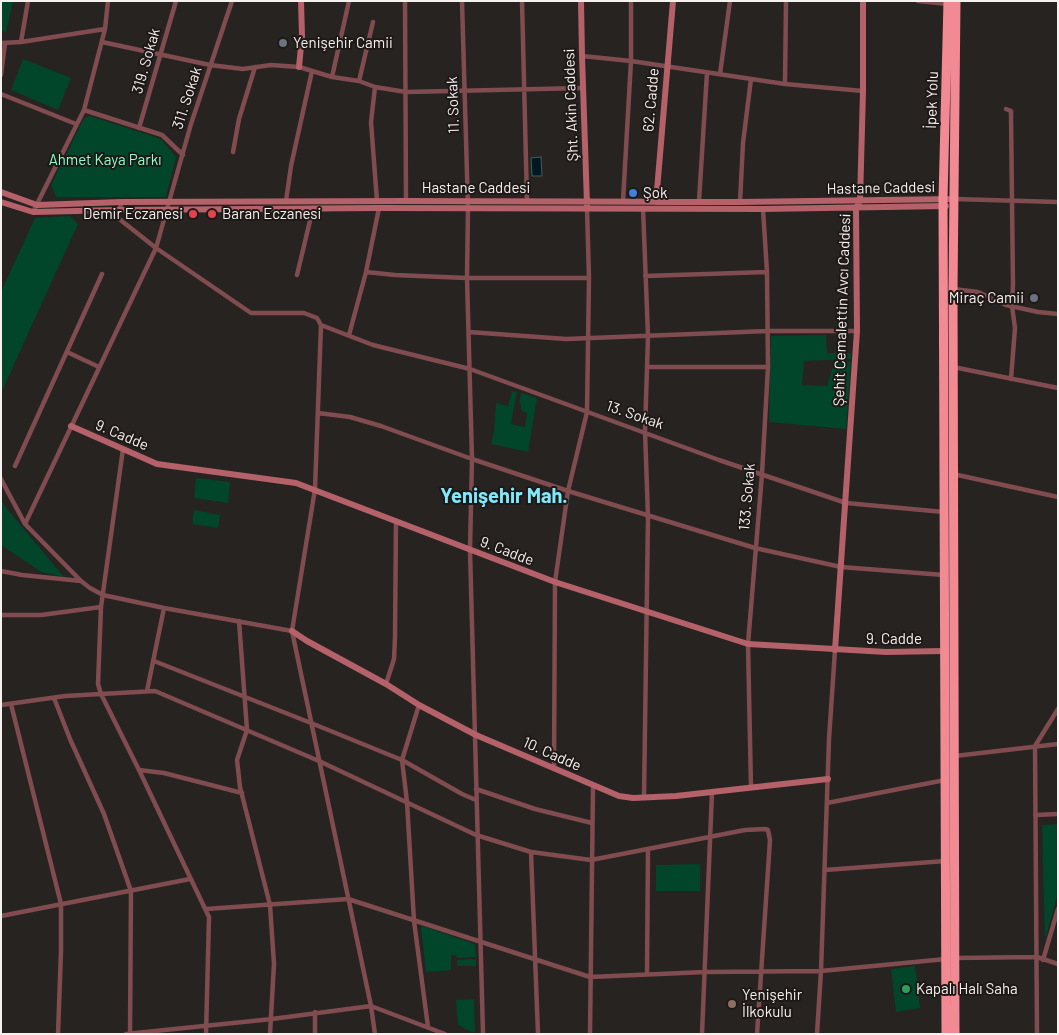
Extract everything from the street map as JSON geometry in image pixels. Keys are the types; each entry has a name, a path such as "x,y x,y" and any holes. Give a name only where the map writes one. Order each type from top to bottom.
{"highway":[{"path":"946,1034 951,958 954,757 954,202 951,2"},
{"name":"İpek Yolu","path":"951,2 943,203 945,861 951,958"},
{"path":"951,958 955,1034"}],"street":[{"path":"22,42 28,1"},
{"path":"33,212 84,110 105,29 108,1"},
{"name":"319. Sokak","path":"139,128 176,1"},
{"name":"311. Sokak","path":"25,524 156,248 190,124 232,1"},
{"path":"299,67 302,36 301,1"},
{"path":"332,77 349,1"},
{"path":"405,1 406,201"},
{"name":"11. Sokak","path":"462,1 468,205 467,278 472,459 470,550 476,735 476,835 483,1034"},
{"path":"522,1 527,201"},
{"name":"Şht. Akin Caddesi","path":"581,1 587,205"},
{"path":"623,201 631,61 631,1"},
{"name":"62. Cadde","path":"656,202 673,1"},
{"path":"720,74 730,1"},
{"path":"785,84 786,1"},
{"name":"Şehit Cemalettin Avcı Caddesi","path":"835,650 856,331 856,208 860,201 863,1"},
{"path":"918,1 951,2"},
{"path":"358,81 373,22"},
{"path":"1,75 3,43 22,42 105,29"},
{"path":"102,42 210,65 242,69 271,66 299,67 332,77 406,92 583,88"},
{"path":"582,56 631,61 785,84 863,91"},
{"path":"232,152 239,118 255,67"},
{"path":"286,201 291,166 312,71"},
{"path":"699,202 707,73"},
{"path":"740,202 743,143 751,79"},
{"path":"349,335 366,272 378,204 371,122 375,87"},
{"path":"1,94 76,124"},
{"path":"1006,109 1011,110 1012,306 1014,328 1011,378"},
{"path":"84,110 162,135 183,155"},
{"name":"Hastane Caddesi","path":"1,192 37,205 122,202 167,206 313,208 406,201 468,205 527,201 643,208 763,209 856,208 954,202"},
{"name":"Hastane Caddesi","path":"1,202 33,212 119,210 286,201 468,205 587,205 623,201 943,203"},
{"path":"119,210 122,202"},
{"path":"954,202 1058,202"},
{"path":"554,768 555,582 568,491 587,412 589,278 587,205"},
{"path":"297,275 313,208"},
{"path":"643,208 648,336 646,432 648,517 644,798"},
{"name":"133. Sokak","path":"751,788 748,644 762,474 768,367 767,272 763,209"},
{"name":"13. Sokak","path":"119,210 118,218 156,248 251,313 304,313 317,318 321,325 373,345 470,369 846,503 944,512"},
{"path":"366,272 467,278 589,278"},
{"path":"645,276 767,272"},
{"path":"15,466 102,274"},
{"path":"953,289 978,292 1006,305 1058,314"},
{"path":"321,325 316,489 292,631 371,1006 375,1034"},
{"path":"469,332 566,339 768,331 856,331"},
{"path":"67,352 99,368"},
{"path":"647,367 768,367"},
{"path":"954,367 1058,388"},
{"path":"318,413 350,418 381,426 568,491 648,517 755,548 841,567 944,575"},
{"name":"9. Cadde","path":"71,426 157,464 296,482 555,582 748,644 886,652 944,651"},
{"path":"123,449 101,607 98,684 101,694 209,917 206,1034"},
{"path":"954,474 1058,497"},
{"path":"1,479 25,524 81,581 103,595 292,631"},
{"path":"386,684 394,659 396,520"},
{"path":"1,570 22,575 81,581"},
{"path":"1,615 40,615 101,607"},
{"path":"147,691 164,608"},
{"path":"239,622 247,730 237,760 242,793 270,905 274,964 270,1034"},
{"name":"10. Cadde","path":"292,631 306,641 386,684 419,705 476,735 619,796 644,798 828,779"},
{"path":"817,1034 822,971 827,803 835,650"},
{"path":"154,662 402,760 476,800"},
{"path":"1,705 54,698 155,691 320,761 476,835 531,852 591,860 711,836 765,828 768,830 770,840 757,1034"},
{"path":"54,698 70,739 104,814 131,891 129,1033 272,1019 371,1006 430,1030 445,1034"},
{"path":"11,704 61,904 58,1034"},
{"path":"419,705 402,760 407,802 414,921 430,1030"},
{"path":"1037,1034 1035,746 1058,709"},
{"path":"954,757 1058,744"},
{"path":"139,770 164,773 242,793"},
{"path":"827,803 945,780"},
{"path":"590,1034 593,786"},
{"path":"476,789 535,809 592,823"},
{"path":"702,1034 712,792"},
{"path":"1035,815 1058,814"},
{"path":"647,974 648,849"},
{"path":"531,852 538,1034"},
{"path":"825,870 945,861"},
{"path":"1,916 190,879"},
{"path":"206,909 348,899 590,977 705,972 822,971 951,958 1037,957 1058,964"},
{"path":"1043,960 1058,908"},
{"path":"315,1012 315,1034"}],"green space":[{"path":"1,1 13,1 6,32 1,31"},
{"path":"23,59 71,78 58,110 11,90"},
{"name":"Ahmet Kaya Parkı","path":"90,116 161,139 176,157 166,197 56,197 51,185 84,118"},
{"path":"70,216 78,224 1,393 1,292 35,218"},
{"path":"826,335 827,353 851,353 851,359 804,361 802,385 827,386 834,363 838,361 851,362 846,429 769,422 771,336"},
{"path":"512,391 517,392 511,424 525,427 527,413 523,412 519,403 521,393 537,398 528,452 491,444 496,403 508,406"},
{"path":"196,478 230,482 228,503 194,498"},
{"path":"1,499 7,509 64,577 41,572 1,545"},
{"path":"194,510 220,515 218,528 192,524"},
{"path":"1058,824 1058,893 1045,940 1042,825"},
{"path":"700,864 700,891 656,891 656,865"},
{"path":"422,926 475,944 476,957 457,958 456,955 451,955 451,970 426,972"},
{"path":"476,959 476,966 457,966 457,960"},
{"name":"Kapalı Halı Saha","path":"915,966 920,1008 896,1012 891,969"},
{"path":"474,999 474,1033 458,1025 456,1000"}],"water":[{"path":"541,157 542,176 532,176 531,158"}],"place":[{"name":"Yenişehir Camii","path":"283,43"},
{"name":"Şok","path":"633,193"},
{"name":"Demir Eczanesi","path":"193,214"},
{"name":"Baran Eczanesi","path":"212,214"},
{"name":"Miraç Camii","path":"1034,298"},
{"name":"Kapalı Halı Saha","path":"906,989"},
{"name":"Yenişehir İlkokulu","path":"732,1004"}],"district":[{"name":"Yenişehir Mah.","path":"504,496"}]}
